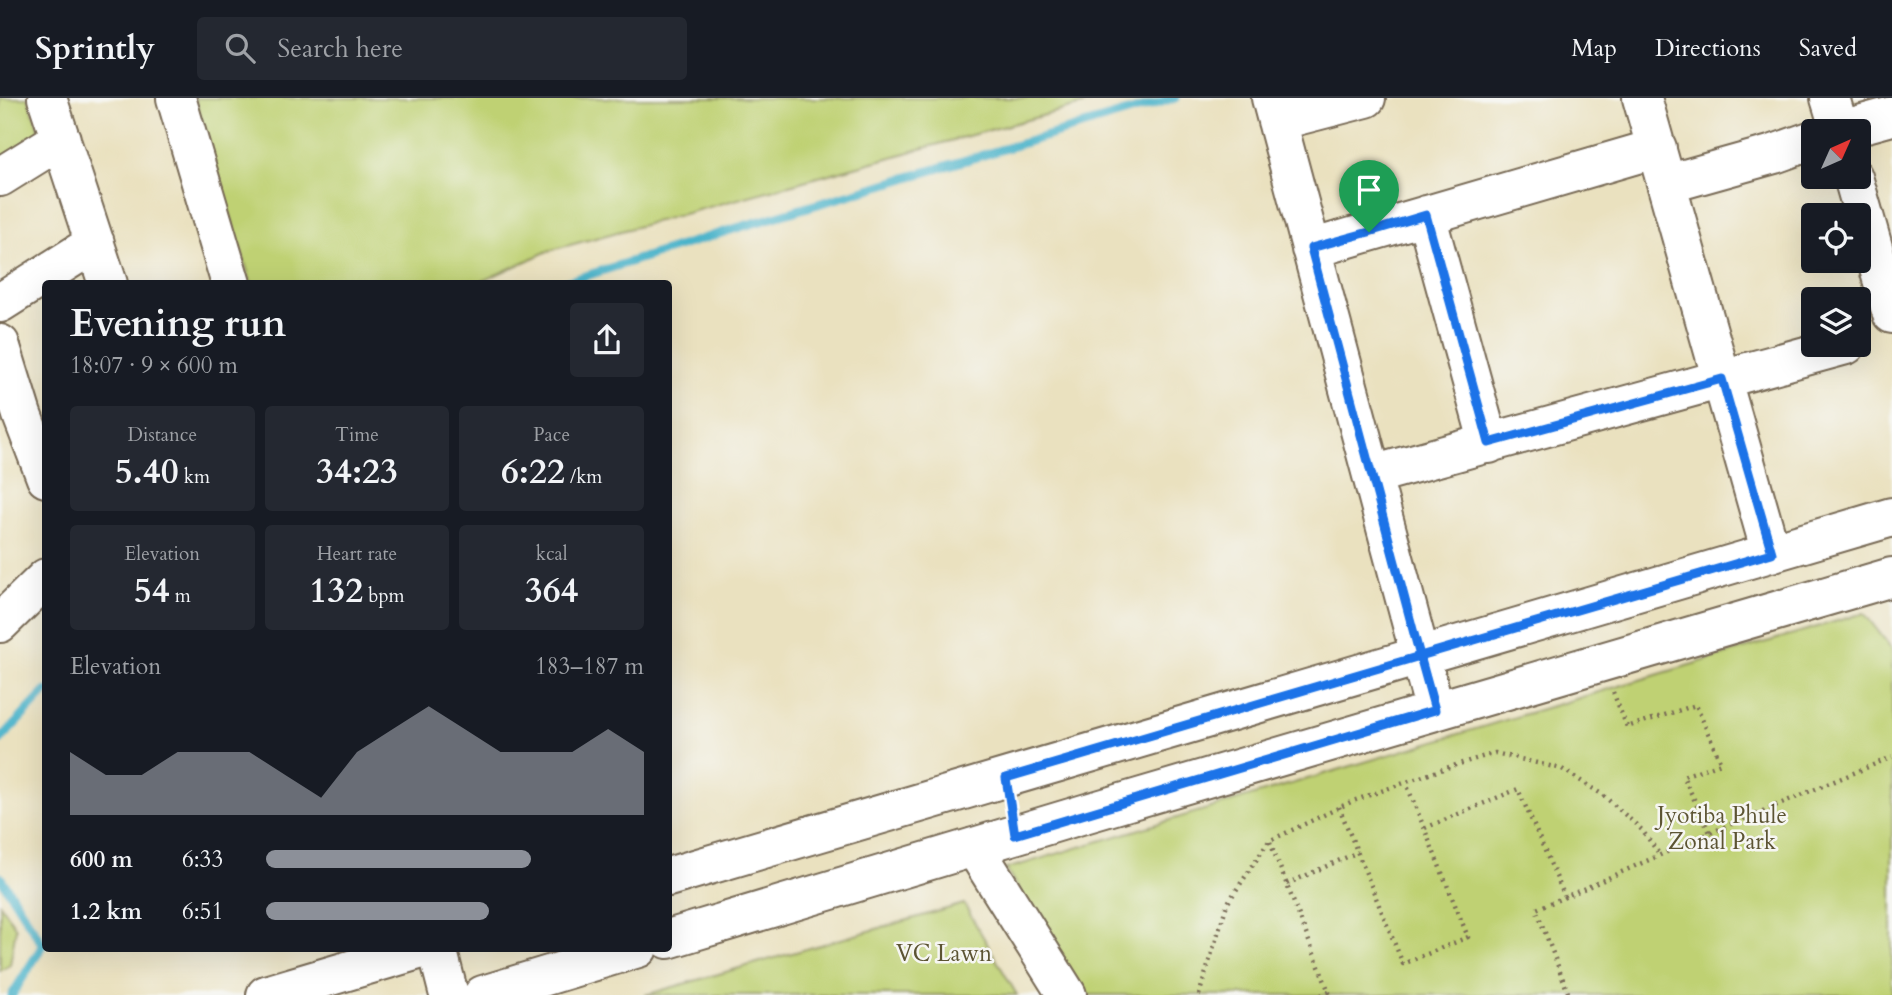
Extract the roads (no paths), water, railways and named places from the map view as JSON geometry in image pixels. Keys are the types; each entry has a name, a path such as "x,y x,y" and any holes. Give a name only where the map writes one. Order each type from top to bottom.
{"street":[{"path":"47,98 107,280"},
{"path":"176,98 230,280"},
{"path":"1366,98 1274,110 1435,710"},
{"path":"1642,98 1772,553"},
{"path":"1830,98 1836,119"},
{"path":"1871,122 1892,116"},
{"path":"0,177 61,139"},
{"path":"1311,248 1426,215 1662,166 1774,154 1801,144"},
{"path":"1856,189 1892,314"},
{"path":"1426,215 1489,443"},
{"path":"0,303 95,243"},
{"path":"1871,338 1892,332"},
{"path":"0,344 11,422 42,472"},
{"path":"1372,475 1802,357"},
{"path":"672,876 1892,517"},
{"path":"0,623 42,582"},
{"path":"672,938 1435,710 1889,583"},
{"path":"1006,778 1015,835"},
{"path":"974,847 1067,995"},
{"path":"266,995 411,952"},
{"path":"438,952 449,995"},
{"path":"483,995 625,952"}],"waterway":[{"path":"573,280 737,228 1175,98"},
{"path":"0,740 42,695"},
{"path":"0,877 42,943"},
{"path":"12,995 42,947"}],"park label":[{"name":"Jyotiba Phule Zonal Park","path":"1722,828"},
{"name":"VC Lawn","path":"944,953"}]}
